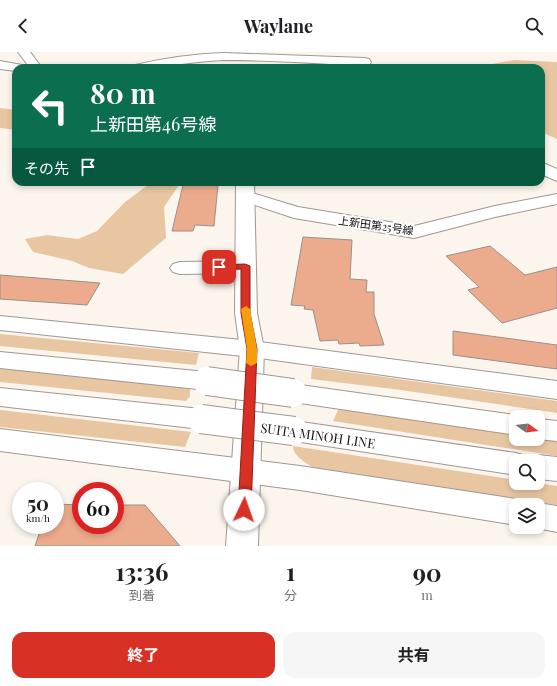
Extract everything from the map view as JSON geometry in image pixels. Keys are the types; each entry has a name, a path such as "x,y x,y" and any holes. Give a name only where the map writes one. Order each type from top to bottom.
{"main road":[{"path":"24,52 33,64"},
{"path":"149,64 185,54 365,62"},
{"path":"0,65 12,67"},
{"path":"545,169 557,176"},
{"path":"242,546 252,349 246,313 246,189"},
{"name":"上新田第25号線","path":"246,189 294,212 414,232 507,209 557,199"},
{"path":"180,268 245,266"},
{"path":"0,323 252,349 557,390"},
{"path":"0,360 207,382 293,393 509,425"},
{"name":"SUITA MINOH LINE","path":"0,397 294,431 509,463"},
{"path":"545,430 557,432"},
{"path":"0,440 246,471 461,502 509,511"},
{"path":"545,468 557,470"},
{"path":"545,517 557,519"}],"shaded area":[{"path":"514,60 557,62 557,139 545,134 545,64 492,64"},
{"path":"0,108 12,110 12,130 0,128"},
{"path":"147,186 178,186 164,207 166,238 123,274 89,268 72,261 33,252 25,239 47,235 78,239 97,231 125,202"},
{"path":"0,334 199,353 196,365 0,346"},
{"path":"312,367 557,401 557,413 545,410 401,390 311,379"},
{"path":"0,369 139,380 190,389 190,396 186,401 0,382"},
{"path":"0,410 191,432 185,447 0,427"},
{"path":"338,410 364,411 509,431 509,446 545,446 545,439 557,439 557,456 545,454 333,421"},
{"path":"293,446 509,479 509,490 545,490 545,484 557,486 557,505 545,503 545,498 512,498 312,467 297,456"}],"building":[{"path":"183,186 218,186 214,226 195,225 193,231 172,231"},
{"path":"303,237 352,240 350,279 367,280 366,292 374,292 374,314 384,345 360,346 359,343 339,344 338,340 320,341 313,310 304,309 305,306 291,305"},
{"path":"490,246 525,275 557,267 557,308 502,323 468,290 479,287 446,256"},
{"path":"0,275 100,283 87,305 0,299"},
{"path":"453,331 557,345 557,369 453,355"},
{"path":"64,504 72,505 72,534 124,534 124,505 145,505 180,546 35,546 39,534 64,534"}],"slow traffic":[{"path":"246,309 252,349 251,363"}],"route":[{"path":"219,267 245,266 246,313 252,349 244,510"}]}
